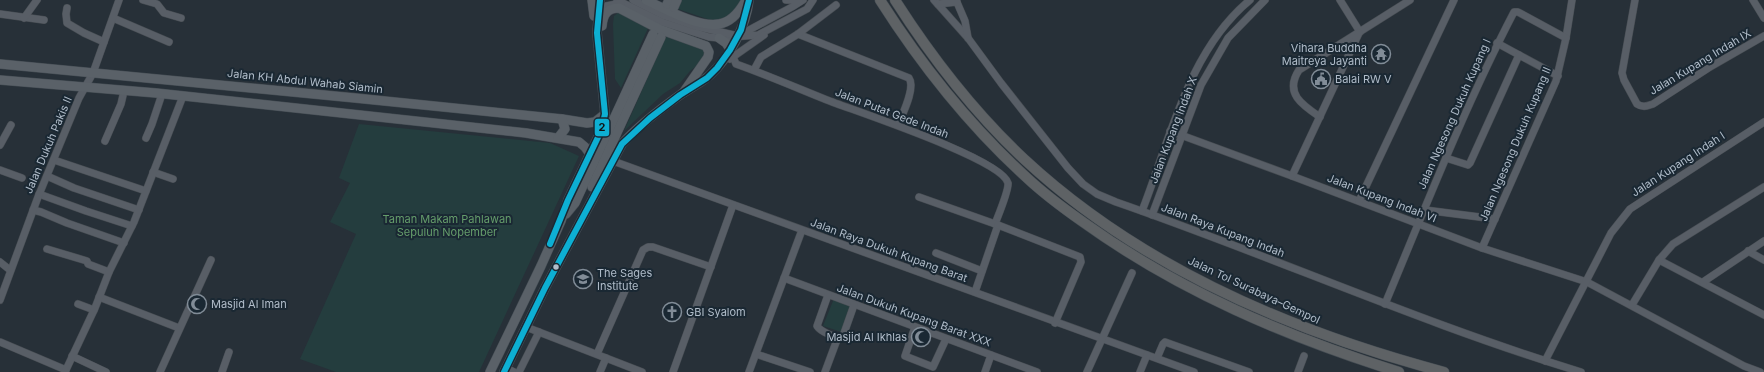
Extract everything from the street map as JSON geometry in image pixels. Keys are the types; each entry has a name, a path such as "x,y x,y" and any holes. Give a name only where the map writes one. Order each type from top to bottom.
{"highway":[{"path":"880,0 915,53 941,87 971,122 1026,178 1094,230 1160,272 1208,298 1302,339 1400,372"},
{"name":"Jalan Tol Surabaya–Gempol","path":"895,0 924,44 968,101 1024,159 1094,215 1160,258 1206,283 1247,302 1306,328 1416,365 1444,372"}],"main road":[{"path":"490,372 561,221 568,200 601,131 605,114 600,53 592,0"},
{"path":"597,33 600,0"},
{"path":"646,0 694,20 715,25 731,20 746,0"},
{"path":"508,371 526,327 622,144 630,134 657,112 706,78 732,53 748,10 749,0"},
{"path":"600,53 603,18 606,12 614,8 619,8 659,29 701,44 708,48 708,57 682,94"},
{"path":"561,221 575,203 657,35 589,196 578,226"},
{"path":"719,38 726,42 732,53"},
{"name":"Jalan KH Abdul Wahab Siamin","path":"0,64 405,103 562,119 587,123 595,122 605,114"},
{"path":"142,92 145,84 144,78"},
{"path":"156,79 154,88 159,94"},
{"path":"0,80 183,96 526,133 579,142 590,154"},
{"path":"403,120 405,103"},
{"path":"558,138 565,129 562,119"}],"street":[{"path":"24,18 37,0"},
{"name":"Jalan Dukuh Pakis II","path":"0,300 39,194 84,88 93,73 119,0"},
{"path":"143,0 157,4 164,12 181,18"},
{"path":"633,0 665,16 695,26 738,36 792,8 803,0"},
{"path":"786,0 799,0"},
{"path":"732,53 807,9 813,0"},
{"name":"Jalan Kupang Indah X","path":"1142,211 1170,132 1195,71 1224,28 1250,0"},
{"name":"Jalan Kupang Indah X","path":"1152,215 1201,85 1231,35 1265,0"},
{"path":"1340,0 1360,32"},
{"path":"1320,117 1299,101 1294,93 1296,75 1303,66 1410,0"},
{"path":"1359,201 1454,0"},
{"name":"Jalan Ngesong Dukuh Kupang II","path":"1482,248 1558,76 1572,0"},
{"name":"Jalan Kupang Indah IX","path":"1635,0 1623,66 1624,80 1637,104 1640,106 1645,107 1662,98 1710,67 1764,36"},
{"path":"1753,0 1764,18"},
{"path":"599,10 619,1 669,25 710,37 719,38 758,34 778,26"},
{"path":"936,2 956,1 965,21 968,38"},
{"name":"Jalan Raya Kupang Indah","path":"936,2 968,38 1001,83 1068,168 1083,184 1103,196 1385,304 1545,361 1581,372"},
{"path":"754,70 760,57 798,34 836,5"},
{"path":"67,8 67,23 104,42"},
{"name":"Jalan Ngesong Dukuh Kupang I","path":"1385,304 1446,158 1497,44 1514,12 1516,11 1566,38"},
{"path":"0,14 44,20"},
{"path":"113,18 169,42"},
{"path":"1224,28 1231,35"},
{"path":"1292,176 1360,32"},
{"name":"Jalan Putat Gede Indah","path":"798,34 908,78 911,84 909,95 898,125"},
{"path":"1497,44 1558,76"},
{"name":"Jalan Putat Gede Indah","path":"732,53 736,64 828,100 898,125 977,159 999,172 1005,178 1008,187 975,292"},
{"path":"1446,158 1468,165 1470,163 1519,55"},
{"path":"105,141 121,104 124,91"},
{"path":"146,138 152,124 159,94"},
{"path":"0,342 66,371 94,310 109,272 139,210 183,96"},
{"name":"Jalan Kupang Indah I","path":"1545,361 1611,234 1630,208 1764,122"},
{"path":"1,141 11,125"},
{"name":"Jalan Kupang Indah VI","path":"1170,132 1292,176 1482,248 1586,282 1632,305 1744,366 1760,372"},
{"path":"54,160 146,191"},
{"name":"Jalan Raya Dukuh Kupang Barat","path":"612,162 975,292 1102,340 1157,358 1183,370 1194,372"},
{"path":"0,170 22,178"},
{"path":"153,172 173,179"},
{"path":"47,176 74,188 139,210"},
{"path":"1632,305 1659,260 1673,244 1764,186"},
{"path":"39,194 132,226"},
{"path":"919,198 997,224 1080,257 1081,262 1055,322"},
{"path":"673,372 733,205"},
{"path":"33,210 124,243"},
{"path":"1424,210 1495,219"},
{"path":"749,372 802,230"},
{"path":"1702,282 1764,241"},
{"path":"597,354 642,250 648,247 653,248 711,267"},
{"path":"47,249 87,261 88,264 109,272"},
{"path":"1748,251 1764,260"},
{"path":"936,253 982,271"},
{"path":"160,372 210,260"},
{"path":"1659,260 1764,315"},
{"path":"0,262 10,270"},
{"path":"1087,372 1132,273"},
{"name":"Jalan Dukuh Kupang Barat XXX","path":"784,278 1036,372"},
{"path":"828,295 817,326 820,330 838,337 841,338 843,336 854,304"},
{"path":"99,296 179,328"},
{"path":"78,304 94,310"},
{"path":"526,327 642,372"},
{"path":"915,327 905,356 933,367 946,339"},
{"path":"519,372 539,332"},
{"path":"825,372 838,337"},
{"path":"1157,358 1165,342 1230,369 1249,372"},
{"path":"222,372 229,352"},
{"path":"756,354 810,372"},
{"path":"985,372 991,355"},
{"path":"1140,372 1147,355"},
{"path":"72,356 106,372"},
{"path":"1298,372 1304,356"},
{"path":"600,372 606,358"}],"green space":[{"path":"681,0 742,0 738,12 716,22 678,9"},
{"path":"619,12 649,26 621,88 615,79 613,24 614,16"},
{"path":"667,34 706,48 707,58 690,71 680,83 663,94 624,131"},
{"name":"Taman Makam Pahlawan Sepuluh Nopember","path":"359,124 550,143 579,156 479,372 336,372 300,359 356,234 330,222 350,183 339,178"},
{"path":"835,296 858,304 848,334 823,326"}],"transit line":[{"name":"2","path":"550,244 568,200 601,131 605,114 597,33 600,0"},
{"name":"2","path":"504,372 545,288 622,144 650,118 680,95 707,78 717,68 730,50 741,30 749,0"}],"place":[{"name":"Vihara Buddha Maitreya Jayanti","path":"1381,54"},
{"name":"Balai RW V","path":"1321,79"},
{"name":"The Sages Institute","path":"583,279"},
{"name":"Masjid Al Iman","path":"197,304"},
{"name":"GBI Syalom","path":"672,312"},
{"name":"Masjid Al Ikhlas","path":"921,337"}]}
